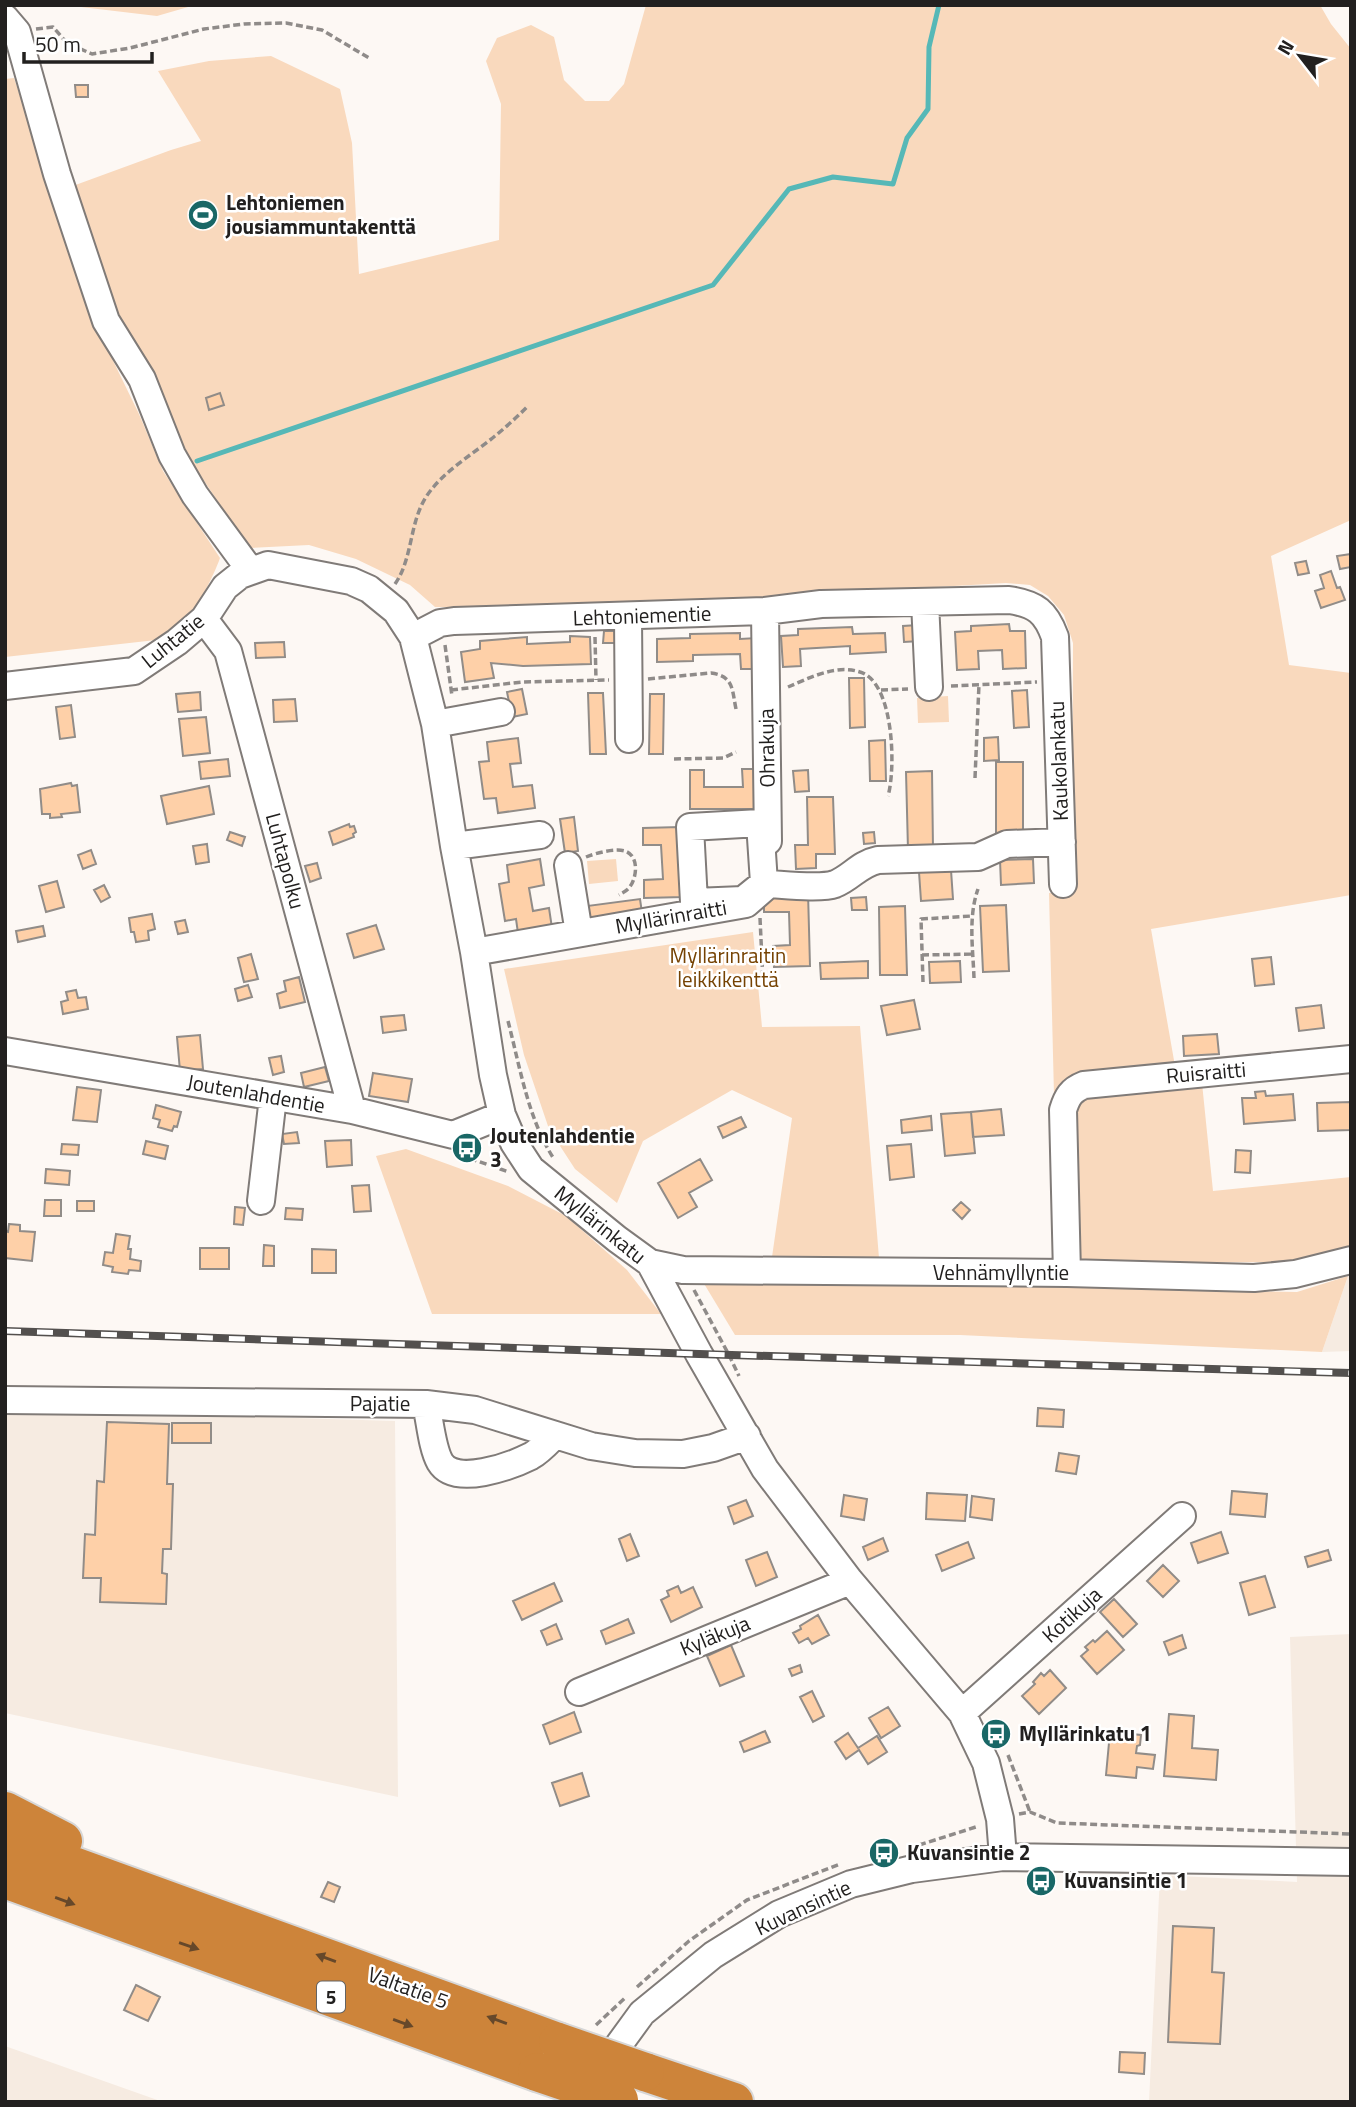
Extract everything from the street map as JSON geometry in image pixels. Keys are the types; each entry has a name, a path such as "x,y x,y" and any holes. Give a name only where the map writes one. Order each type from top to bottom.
{"highway":[{"path":"5,1811 204,1914"},
{"name":"Valtatie 5","path":"5,1841 204,1914 630,2091 734,2102"},
{"name":"Valtatie 5","path":"5,1880 548,2057"}],"street":[{"path":"11,25 106,320 142,379 172,455 245,572 268,565 351,581 384,600 396,611 413,637"},
{"name":"Luhtatie","path":"5,686 134,671 177,642 204,619 225,587 245,572"},
{"name":"Lehtoniementie","path":"413,637 440,623 454,621 765,611 821,604 1009,600 1025,602 1037,609 1049,620 1055,637"},
{"path":"925,602 929,687"},
{"name":"Ohrakuja","path":"764,888 765,611"},
{"path":"628,617 629,739"},
{"name":"Luhtapolku","path":"204,619 228,651 352,1110"},
{"name":"Myllärinkatu","path":"413,637 445,723 454,846 493,1075 502,1115 514,1143 531,1169 650,1263 765,1469 850,1581 962,1713 986,1763 1000,1819 1003,1857"},
{"name":"Kaukolankatu","path":"1055,637 1063,884"},
{"path":"445,723 501,712"},
{"path":"454,846 540,835"},
{"name":"Myllärinraitti","path":"474,952 746,904 764,888 828,885 845,879 860,866 878,860 978,857 1007,845 1062,842"},
{"path":"568,864 579,933"},
{"name":"Joutenlahdentie","path":"5,1051 352,1110 453,1135 502,1115"},
{"name":"Ruisraitti","path":"1067,1273 1063,1110 1074,1089 1084,1085 1351,1059"},
{"path":"261,1201 273,1097"},
{"name":"Vehnämyllyntie","path":"650,1263 683,1270 1067,1273 1254,1278 1295,1274 1351,1260"},
{"name":"Pajatie","path":"5,1400 426,1404 475,1410 591,1446 624,1451 683,1454 713,1448 747,1436"},
{"path":"426,1404 441,1464 452,1472 467,1474 499,1469 533,1455 555,1434"},
{"name":"Kotikuja","path":"962,1713 1182,1516"},
{"name":"Kyläkuja","path":"579,1692 850,1581"},
{"name":"Kuvansintie","path":"577,2102 642,2013 712,1955 779,1914 851,1885 912,1869 1003,1857 1351,1862"}],"path":[{"path":"11,25 53,27 67,43 92,54 131,48 204,29 286,23 322,30 369,58"},
{"path":"384,600 402,574 414,524 426,497 446,475 527,407"},
{"path":"594,617 596,680"},
{"path":"440,623 451,690 445,723"},
{"path":"766,696 832,671 851,670 871,677 880,690 890,729 892,783 888,796"},
{"path":"451,690 522,682 628,681 711,673 721,674 731,683 736,709"},
{"path":"880,690 1057,681"},
{"path":"975,778 979,684"},
{"path":"674,759 723,758 736,752"},
{"path":"568,864 592,855 626,851 632,855 636,864 635,875 629,888 619,895"},
{"path":"763,982 764,888"},
{"path":"974,978 972,916 978,889"},
{"path":"923,982 921,919 972,916"},
{"path":"922,955 973,954"},
{"path":"508,1019 540,1132 559,1165"},
{"path":"683,1270 739,1377"},
{"path":"1030,1812 1057,1823 1351,1834"}],"shaded area":[{"path":"1351,1275 1351,1351 1322,1352 1348,1276"},
{"path":"5,1409 395,1421 398,1797 5,1713"},
{"path":"1351,1634 1351,2102 1149,2102 1160,1875 1297,1882 1290,1637"},
{"path":"5,2046 163,2102 5,2102"}],"green space":[{"path":"64,5 195,5 157,16"},
{"path":"646,5 1320,5 1351,49 1351,520 1271,556 1289,665 1351,673 1351,895 1151,929 1175,1066 1076,1075 1054,1095 1049,893 1072,893 1073,643 1064,615 1048,596 1030,585 1006,583 571,608 435,607 410,585 356,559 309,545 249,548 184,451 111,313 70,187 201,141 158,71 209,61 271,56 340,89 352,143 359,274 499,240 501,104 486,61 497,38 531,25 554,37 564,80 585,101 609,101 624,84"},
{"path":"14,78 100,334 163,471 220,558 189,616 176,630 156,640 5,657 5,79"},
{"path":"948,696 949,722 918,723 917,698"},
{"path":"616,859 618,881 589,884 587,861"},
{"name":"Myllärinraitin leikkikenttä","path":"753,932 762,1027 860,1026 879,1258 772,1257 792,1118 732,1090 643,1141 617,1203 575,1169 549,1129 524,1055 504,969"},
{"path":"1202,1083 1213,1191 1351,1177 1351,1245 1293,1262 1080,1263 1071,1125 1080,1100 1092,1093"},
{"path":"406,1149 508,1186 566,1216 627,1270 661,1314 432,1314 376,1156"},
{"path":"1348,1276 1322,1352 960,1335 735,1335 703,1282 1297,1292"}],"building":[{"path":"75,85 88,85 88,97 76,97"},
{"path":"220,393 224,405 209,410 206,398"},
{"path":"1351,554 1351,567 1340,569 1337,556"},
{"path":"1306,561 1309,573 1298,575 1295,563"},
{"path":"1331,571 1345,600 1321,608 1315,591 1324,588 1320,575"},
{"path":"1009,624 1010,631 1025,631 1026,668 1003,669 1002,650 978,651 979,669 957,670 955,632 971,631 971,626"},
{"path":"918,625 920,641 904,642 903,626"},
{"path":"852,627 853,634 885,633 886,652 850,654 850,646 800,649 801,666 783,667 781,636 798,635 798,629"},
{"path":"604,631 619,631 618,643 603,643"},
{"path":"740,633 740,639 757,638 758,669 741,669 740,654 693,655 693,661 657,662 657,639 690,638 690,634"},
{"path":"570,636 590,637 591,664 523,666 491,663 494,678 465,682 461,652 480,649 480,641 527,637 527,644 570,642"},
{"path":"284,642 285,657 256,658 255,643"},
{"path":"849,678 864,678 865,727 850,728"},
{"path":"522,689 527,714 512,717 507,692"},
{"path":"1027,690 1029,727 1014,728 1012,691"},
{"path":"200,692 201,710 178,712 176,694"},
{"path":"588,693 603,693 606,754 590,754"},
{"path":"650,694 664,694 663,754 649,754"},
{"path":"295,699 297,721 274,722 273,700"},
{"path":"71,705 75,737 60,739 56,707"},
{"path":"206,717 210,753 183,756 179,719"},
{"path":"998,737 999,760 984,761 984,738"},
{"path":"518,738 521,763 510,764 513,787 532,785 535,808 498,813 496,798 484,799 479,762 489,761 487,742"},
{"path":"885,740 886,781 870,781 869,741"},
{"path":"228,759 230,776 201,779 199,762"},
{"path":"996,762 1023,762 1023,835 996,835"},
{"path":"742,769 758,769 758,809 690,809 690,770 704,770 704,787 743,787"},
{"path":"808,770 809,791 795,792 793,771"},
{"path":"932,771 933,849 908,850 906,772"},
{"path":"71,783 72,786 77,785 80,812 50,818 50,814 42,814 40,789"},
{"path":"209,786 214,814 167,824 161,796"},
{"path":"807,797 833,797 835,854 816,854 816,868 796,869 795,845 808,845"},
{"path":"574,817 578,851 565,853 560,819"},
{"path":"349,824 350,827 354,826 354,837 333,845 329,832"},
{"path":"680,827 683,897 644,898 644,880 663,879 661,845 643,845 643,828"},
{"path":"230,832 245,837 242,846 227,840"},
{"path":"874,832 875,843 864,844 863,833"},
{"path":"207,844 209,862 196,864 193,846"},
{"path":"91,850 96,864 83,869 78,855"},
{"path":"540,859 544,885 529,888 533,911 549,908 552,928 518,933 516,919 505,921 499,884 509,882 507,865"},
{"path":"1033,859 1034,883 1001,885 1000,860"},
{"path":"317,863 321,878 310,882 305,866"},
{"path":"951,870 953,899 921,901 919,872"},
{"path":"57,881 64,907 46,912 39,886"},
{"path":"104,885 110,897 101,902 94,890"},
{"path":"808,892 810,966 774,967 773,946 790,945 789,912 764,912 764,893"},
{"path":"866,897 867,910 852,910 851,898"},
{"path":"640,899 642,913 588,920 587,906"},
{"path":"1006,905 1009,971 983,972 980,906"},
{"path":"905,906 907,975 880,975 879,907"},
{"path":"152,914 155,929 148,931 149,940 136,942 129,918"},
{"path":"185,920 188,932 178,934 175,922"},
{"path":"376,925 384,949 354,958 347,934"},
{"path":"43,926 45,936 18,942 16,931"},
{"path":"251,954 258,979 244,982 238,958"},
{"path":"1271,957 1274,984 1255,986 1252,959"},
{"path":"868,961 868,978 821,979 820,963"},
{"path":"960,961 961,982 930,983 929,962"},
{"path":"299,977 305,1002 280,1008 277,994 286,991 284,981"},
{"path":"248,985 252,997 238,1001 235,989"},
{"path":"76,990 78,998 86,997 88,1009 63,1014 61,1002 68,1000 66,992"},
{"path":"914,1000 920,1029 887,1035 881,1006"},
{"path":"1321,1005 1324,1028 1299,1031 1296,1008"},
{"path":"404,1015 406,1030 383,1033 381,1017"},
{"path":"1217,1034 1219,1054 1184,1056 1183,1036"},
{"path":"200,1035 203,1069 180,1071 177,1037"},
{"path":"281,1056 284,1072 273,1075 269,1058"},
{"path":"325,1067 329,1081 304,1087 301,1073"},
{"path":"373,1073 412,1079 408,1102 369,1096"},
{"path":"77,1087 101,1090 97,1122 73,1120"},
{"path":"1265,1091 1266,1096 1293,1094 1295,1120 1244,1124 1242,1098 1256,1098 1255,1092"},
{"path":"1351,1102 1351,1130 1318,1131 1317,1103"},
{"path":"156,1105 181,1112 177,1127 174,1126 172,1131 158,1127 160,1120 153,1118"},
{"path":"1001,1109 1004,1135 973,1137 971,1112"},
{"path":"971,1112 975,1153 945,1156 941,1114"},
{"path":"931,1116 932,1130 902,1133 901,1120"},
{"path":"741,1117 746,1127 723,1138 718,1127"},
{"path":"297,1132 299,1143 284,1144 282,1134"},
{"path":"351,1140 352,1165 327,1167 325,1141"},
{"path":"146,1141 168,1146 165,1159 143,1154"},
{"path":"62,1144 79,1145 78,1155 61,1154"},
{"path":"911,1144 914,1177 890,1180 887,1146"},
{"path":"1236,1150 1251,1151 1250,1173 1235,1172"},
{"path":"700,1159 712,1180 689,1193 697,1207 678,1218 658,1183"},
{"path":"46,1169 70,1171 69,1185 45,1183"},
{"path":"369,1185 371,1211 354,1212 352,1186"},
{"path":"45,1200 61,1200 61,1216 44,1216"},
{"path":"77,1201 94,1201 94,1211 77,1211"},
{"path":"961,1202 970,1210 962,1219 953,1210"},
{"path":"235,1207 245,1208 243,1225 234,1224"},
{"path":"286,1208 303,1209 302,1220 285,1219"},
{"path":"9,1224 20,1225 20,1231 35,1232 32,1261 5,1258 5,1231 8,1232"},
{"path":"116,1234 130,1236 130,1259 141,1261 140,1271 129,1270 128,1274 112,1272 113,1267 103,1265 105,1252 113,1253"},
{"path":"264,1245 274,1246 274,1266 263,1266"},
{"path":"200,1248 229,1248 229,1269 200,1269"},
{"path":"312,1249 336,1250 336,1273 312,1273"},
{"path":"1038,1408 1064,1410 1063,1427 1037,1426"},
{"path":"107,1422 169,1424 167,1484 173,1484 171,1549 163,1549 162,1573 167,1574 166,1604 100,1602 101,1578 83,1578 85,1534 95,1535 97,1481 104,1482"},
{"path":"172,1423 211,1423 211,1443 172,1443"},
{"path":"1059,1453 1079,1456 1076,1474 1056,1471"},
{"path":"1232,1491 1267,1494 1265,1517 1230,1514"},
{"path":"927,1493 967,1495 965,1521 926,1519"},
{"path":"844,1495 867,1499 864,1520 841,1516"},
{"path":"972,1496 994,1499 992,1520 970,1517"},
{"path":"746,1500 753,1516 734,1524 728,1507"},
{"path":"1221,1532 1228,1553 1198,1563 1191,1543"},
{"path":"630,1534 639,1556 627,1561 619,1539"},
{"path":"883,1538 888,1551 868,1560 863,1547"},
{"path":"968,1542 974,1558 942,1571 936,1555"},
{"path":"1328,1550 1331,1560 1308,1567 1305,1557"},
{"path":"767,1552 777,1577 756,1586 746,1560"},
{"path":"1163,1565 1179,1581 1163,1597 1147,1581"},
{"path":"1265,1576 1275,1607 1249,1615 1240,1583"},
{"path":"554,1583 562,1601 522,1620 513,1601"},
{"path":"678,1586 681,1593 693,1587 702,1607 671,1622 661,1600 669,1596 667,1591"},
{"path":"1114,1599 1137,1624 1123,1637 1100,1612"},
{"path":"818,1615 829,1635 812,1644 808,1638 799,1643 793,1633"},
{"path":"628,1619 634,1633 606,1644 601,1631"},
{"path":"556,1624 562,1639 547,1645 541,1631"},
{"path":"1107,1631 1124,1650 1097,1674 1081,1656 1088,1650 1085,1647"},
{"path":"1182,1635 1186,1648 1169,1655 1164,1642"},
{"path":"731,1645 744,1676 720,1686 707,1656"},
{"path":"800,1665 802,1672 792,1676 789,1669"},
{"path":"1050,1670 1066,1688 1039,1714 1022,1696 1035,1684 1033,1682 1041,1673 1044,1676"},
{"path":"812,1691 824,1716 813,1722 800,1697"},
{"path":"888,1707 900,1726 881,1738 869,1718"},
{"path":"574,1712 581,1732 550,1744 543,1725"},
{"path":"1169,1714 1194,1716 1192,1748 1218,1750 1216,1780 1164,1776"},
{"path":"765,1731 770,1742 744,1752 740,1742"},
{"path":"1110,1732 1141,1735 1136,1753 1155,1755 1153,1769 1137,1767 1136,1778 1106,1775"},
{"path":"848,1733 858,1748 877,1736 887,1752 868,1764 859,1750 846,1759 835,1742"},
{"path":"582,1773 589,1796 560,1806 552,1783"},
{"path":"328,1882 340,1887 334,1902 321,1897"},
{"path":"1173,1926 1214,1928 1212,1972 1224,1973 1220,2044 1168,2042"},
{"path":"136,1985 160,1997 148,2021 124,2010"},
{"path":"1120,2052 1145,2053 1144,2074 1119,2072"}],"waterway":[{"path":"197,461 713,285 789,189 833,177 893,184 907,138 928,109 929,47 939,5"}],"railway":[{"path":"5,1331 1351,1373"}],"place":[{"name":"Lehtoniemen jousiammuntakenttä","path":"203,215"},
{"name":"Joutenlahdentie 3","path":"467,1148"},
{"name":"Myllärinkatu 1","path":"996,1734"},
{"name":"Kuvansintie 2","path":"884,1853"},
{"name":"Kuvansintie 1","path":"1041,1881"}]}
